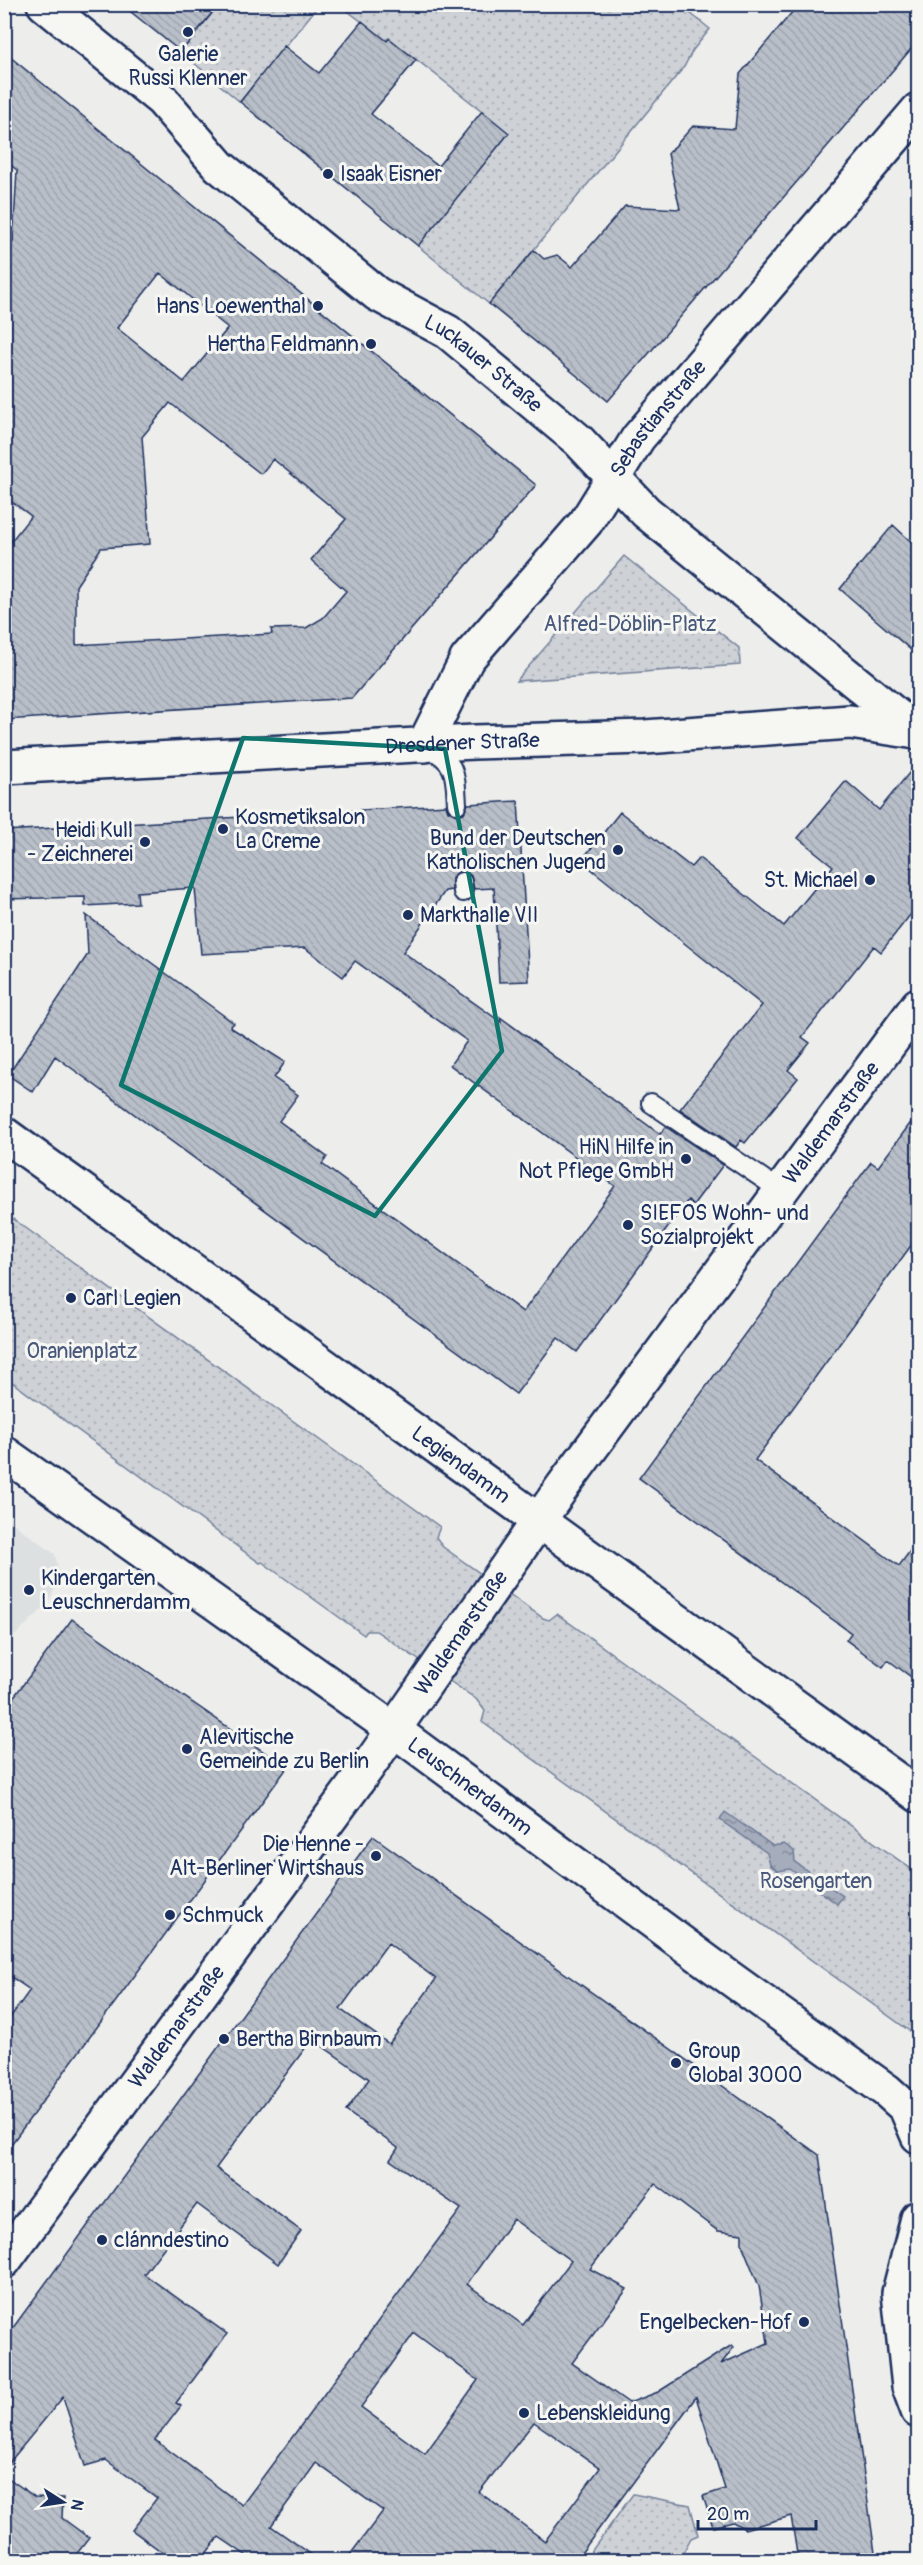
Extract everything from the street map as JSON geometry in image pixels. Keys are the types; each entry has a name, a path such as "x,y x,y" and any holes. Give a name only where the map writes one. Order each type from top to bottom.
{"street":[{"name":"Luckauer Straße","path":"44,4 162,100 219,166 377,294 448,332 578,440 646,512 918,732"},
{"name":"Sebastianstraße","path":"424,745 467,659 586,522 638,438 918,110"},
{"name":"Dresdener Straße","path":"4,767 424,745 645,737 850,722 918,732"},
{"name":"Waldemarstraße","path":"4,2261 394,1730 538,1521 918,1005"},
{"name":"Legiendamm","path":"4,1134 918,1795"},
{"name":"Leuschnerdamm","path":"4,1453 394,1730 699,1956 887,2091 906,2108 918,2136"},
{"path":"918,2218 899,2293 904,2357 909,2387 918,2411"}],"lane":[{"path":"424,745 446,758 455,776 457,804"},
{"path":"651,1103 781,1191"}],"highlighted area":[{"path":"243,738 445,749 502,1051 375,1216 121,1085"}],"shaded area":[{"name":"Kindergarten Leuschnerdamm","path":"5,1517 55,1554 60,1577 48,1604 5,1645"}],"green space":[{"path":"219,5 319,5 240,102 181,52"},
{"path":"340,5 680,5 710,29 693,50 684,67 489,304 418,246 482,111 390,39 387,41"},
{"name":"Alfred-Döblin-Platz","path":"624,556 739,648 740,665 516,681"},
{"path":"5,1213 440,1527 436,1537 443,1547 543,1618 549,1620 557,1614 918,1874 918,2037 482,1722 485,1711 476,1699 376,1631 367,1631 364,1635 262,1562 260,1563 5,1377"},
{"path":"633,2494 690,2505 698,2535 691,2538 679,2560 585,2560"}],"water":[{"path":"725,1812 773,1846 784,1844 794,1851 795,1862 843,1896 837,1904 790,1869 778,1871 770,1865 767,1853 720,1820"}],"building":[{"path":"121,4 219,4 181,52"},
{"path":"799,4 918,4 918,41 608,401 489,304 534,250 544,259 557,255 572,267 625,206 680,209 668,154 693,126 735,129 740,74"},
{"path":"362,21 387,41 389,38 416,60 371,114 405,141 438,166 482,111 509,133 418,246 240,102 284,46 319,73"},
{"path":"4,52 536,485 352,698 4,720 4,550 31,516 4,496 4,235 13,242 17,170 4,160","holes":["160,273 228,328 184,382 117,328","170,403 261,474 273,459 346,519 311,560 346,591 323,618 306,628 271,629 272,634 76,645 76,586 101,548 150,544 142,437"]},
{"path":"893,525 918,548 918,656 840,589"},
{"path":"918,762 918,905 881,952 874,946 802,1037 810,1043 788,1070 798,1078 745,1143 741,1140 736,1147 680,1109 762,1005 581,861 620,812 691,867 699,858 784,926 833,866 798,838 846,781 879,810"},
{"path":"518,801 529,981 499,982 494,888 474,889 471,876 466,872 460,871 452,877 452,890 445,891 403,952 501,1022 500,1017 660,1134 666,1127 723,1165 693,1205 688,1200 577,1352 558,1338 516,1394 55,1056 33,1092 8,1075 88,954 86,915 234,1023 230,1027 285,1062 274,1078 298,1095 279,1121 327,1157 322,1164 523,1312 615,1186 450,1065 467,1041 355,961 343,977 305,948 201,954 195,888 137,892 138,903 85,906 85,897 4,899 4,831 446,805 448,811 457,815 464,813 468,804"},
{"path":"918,1113 918,1236 755,1460 899,1566 918,1540 918,1682 888,1660 883,1667 846,1640 851,1633 639,1478 871,1162 878,1167"},
{"path":"72,1619 287,1768 4,2154 4,2026 30,1990 4,1972 4,1710"},
{"path":"373,1836 819,2155 876,2560 798,2560 791,2516 745,2529 733,2522 713,2527 703,2496 725,2489 696,2397 576,2560 346,2560 383,2511 316,2463 271,2526 319,2560 253,2560 219,2537 201,2560 173,2560 132,2530 157,2498 106,2460 85,2466 63,2397 4,2469 4,2340","holes":["388,1943 436,1979 389,2044 340,2009","312,2039 369,2079 346,2111 398,2148 390,2160 461,2209 242,2505 155,2440 181,2406 176,2403 227,2334 144,2274 197,2204 278,2264 301,2231 216,2168","655,2184 718,2231 742,2234 742,2244 759,2286 768,2343 721,2364 734,2347 732,2345 658,2392 629,2403 572,2363 627,2289 590,2269","513,2219 571,2261 523,2325 467,2284","414,2333 478,2380 425,2454 361,2407","534,2422 600,2468 545,2541 479,2492"]},
{"path":"4,2475 35,2497 63,2498 62,2518 89,2538 72,2560 4,2560"}],"place":[{"name":"Galerie Russi Klenner","path":"188,32"},
{"name":"Isaak Eisner","path":"328,174"},
{"name":"Hans Loewenthal","path":"318,306"},
{"name":"Hertha Feldmann","path":"371,344"},
{"name":"Kosmetiksalon La Creme","path":"223,829"},
{"name":"Heidi Kull - Zeichnerei","path":"145,842"},
{"name":"Bund der Deutschen Katholischen Jugend","path":"618,850"},
{"name":"St. Michael","path":"870,880"},
{"name":"Markthalle VII","path":"408,915"},
{"name":"HiN Hilfe in Not Pflege GmbH","path":"686,1159"},
{"name":"SIEFOS Wohn- und Sozialprojekt","path":"628,1225"},
{"name":"Carl Legien","path":"71,1298"},
{"name":"Kindergarten Leuschnerdamm","path":"29,1590"},
{"name":"Alevitische Gemeinde zu Berlin","path":"187,1749"},
{"name":"Die Henne - Alt-Berliner Wirtshaus","path":"376,1856"},
{"name":"Schmuck","path":"170,1915"},
{"name":"Bertha Birnbaum","path":"224,2039"},
{"name":"Group Global 3000","path":"676,2063"},
{"name":"clánndestino","path":"102,2240"},
{"name":"Engelbecken-Hof","path":"804,2322"},
{"name":"Lebenskleidung","path":"524,2413"}],"park label":[{"name":"Oranienplatz","path":"82,1351"},
{"name":"Rosengarten","path":"816,1881"}]}
